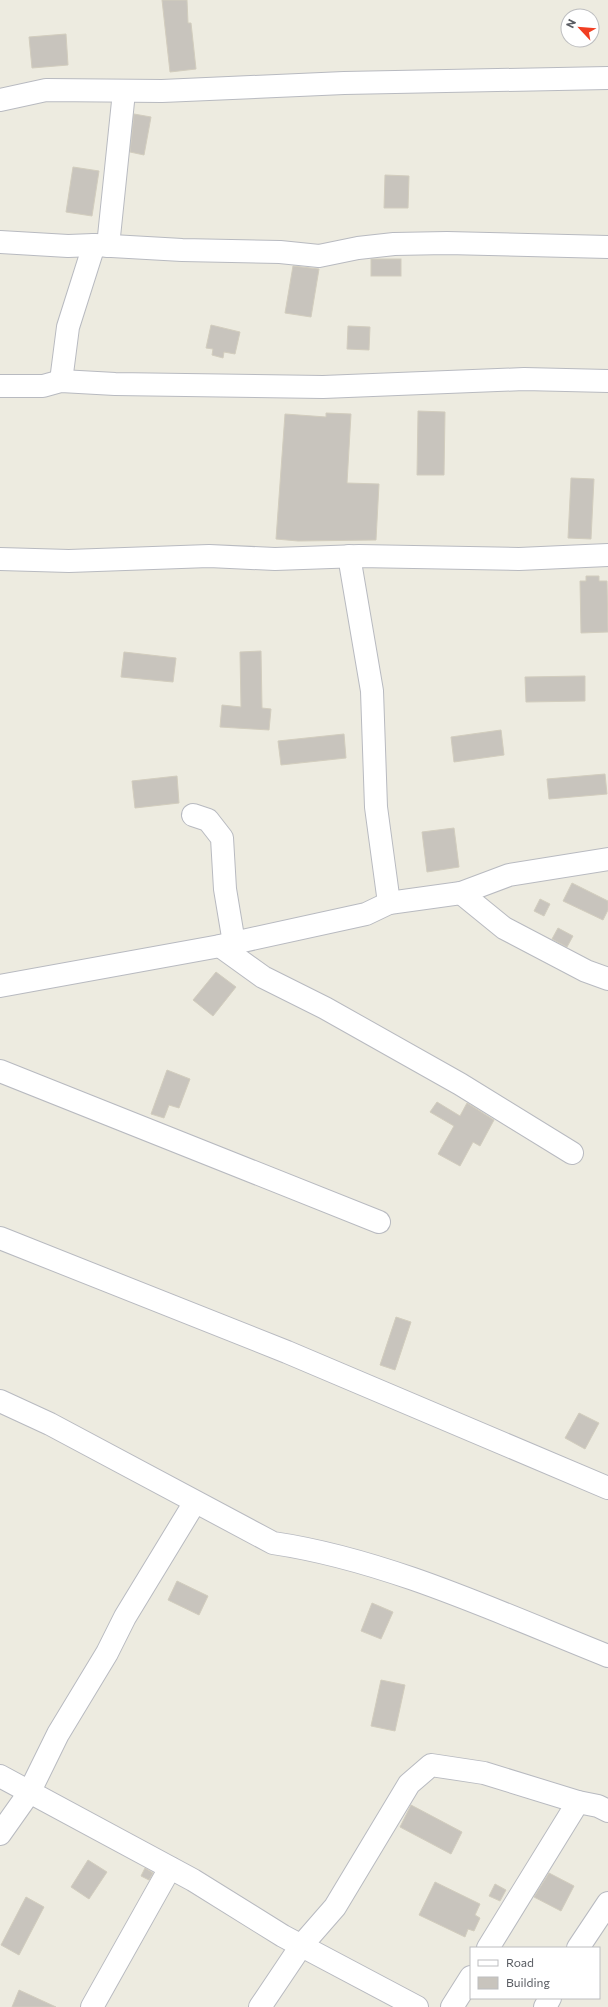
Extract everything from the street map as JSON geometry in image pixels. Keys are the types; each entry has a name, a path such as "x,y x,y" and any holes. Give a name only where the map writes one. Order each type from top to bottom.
{"street":[{"path":"0,100 46,90 124,92 344,83 608,78"},
{"path":"61,381 68,327 101,245 124,92"},
{"path":"0,242 68,246 101,245 182,250 280,252 319,256 358,248 394,244 447,243 608,246"},
{"path":"0,386 43,386 61,381 115,384 323,387 524,378 608,381"},
{"path":"0,559 69,560 209,556 275,559 349,556 519,559 608,555"},
{"path":"349,556 372,691 376,807 389,903"},
{"path":"193,815 208,820 222,838 227,945 263,977 326,1008 460,1084 572,1153"},
{"path":"0,986 227,945 366,914 389,903 461,893 509,875 608,859"},
{"path":"461,893 504,928 586,971 608,979"},
{"path":"0,1071 379,1222"},
{"path":"0,1238 287,1352 608,1488"},
{"path":"0,1401 50,1424 273,1543 308,1548 374,1566 464,1598 608,1656"},
{"path":"0,1834 29,1793 58,1734 194,1502"},
{"path":"260,2007 301,1946 335,1907 409,1784 431,1765 484,1773 578,1802 598,1806 608,1811"},
{"path":"0,1776 170,1868 301,1946 417,2007"},
{"path":"489,1947 578,1802"},
{"path":"92,2007 170,1868"},
{"path":"579,1947 608,1903"},
{"path":"452,2007 470,1978"}],"building":[{"path":"162,0 187,0 188,23 191,23 196,69 170,72"},
{"path":"66,34 68,65 32,68 29,37"},
{"path":"134,114 151,117 144,155 130,152"},
{"path":"73,167 99,171 92,216 66,212"},
{"path":"385,175 409,176 408,208 384,208"},
{"path":"371,259 401,259 401,276 371,276"},
{"path":"293,266 319,269 311,317 285,313"},
{"path":"211,325 240,332 235,354 224,352 223,358 212,355 213,349 206,348"},
{"path":"348,326 370,327 369,350 347,349"},
{"path":"418,411 445,412 444,475 417,475"},
{"path":"326,413 351,414 347,483 379,484 376,540 298,541 276,539 285,414 326,417"},
{"path":"571,478 594,479 591,539 568,538"},
{"path":"586,576 599,576 599,581 607,581 608,632 581,633 580,581 586,581"},
{"path":"261,651 262,708 271,709 269,730 220,727 222,705 241,707 240,652"},
{"path":"124,652 176,658 173,682 121,677"},
{"path":"585,676 585,701 526,702 525,677"},
{"path":"501,730 504,755 454,762 451,737"},
{"path":"344,734 346,758 281,765 278,741"},
{"path":"605,774 607,794 549,799 547,779"},
{"path":"177,776 179,803 135,808 132,781"},
{"path":"454,828 459,867 427,872 422,832"},
{"path":"572,883 608,901 608,910 603,920 563,901"},
{"path":"540,899 550,904 544,916 534,911"},
{"path":"558,928 573,936 567,947 552,939"},
{"path":"216,972 236,987 213,1016 193,1000"},
{"path":"167,1070 190,1079 179,1108 169,1105 164,1118 151,1114"},
{"path":"437,1102 460,1116 467,1103 494,1120 480,1146 473,1142 460,1166 438,1154 454,1126 430,1112"},
{"path":"396,1317 411,1322 395,1370 380,1365"},
{"path":"579,1413 599,1423 585,1449 565,1438"},
{"path":"177,1581 208,1596 199,1615 168,1600"},
{"path":"372,1603 393,1612 381,1639 361,1631"},
{"path":"381,1680 405,1685 395,1731 371,1726"},
{"path":"411,1805 462,1832 451,1854 400,1827"},
{"path":"88,1860 107,1872 89,1899 71,1887"},
{"path":"145,1868 153,1873 149,1880 141,1876"},
{"path":"549,1873 574,1886 561,1911 534,1897"},
{"path":"435,1882 480,1904 475,1915 480,1918 474,1931 468,1929 465,1937 419,1915"},
{"path":"495,1884 506,1890 500,1901 489,1896"},
{"path":"26,1897 44,1907 19,1955 1,1945"},
{"path":"19,1990 56,2007 12,2007"}]}
